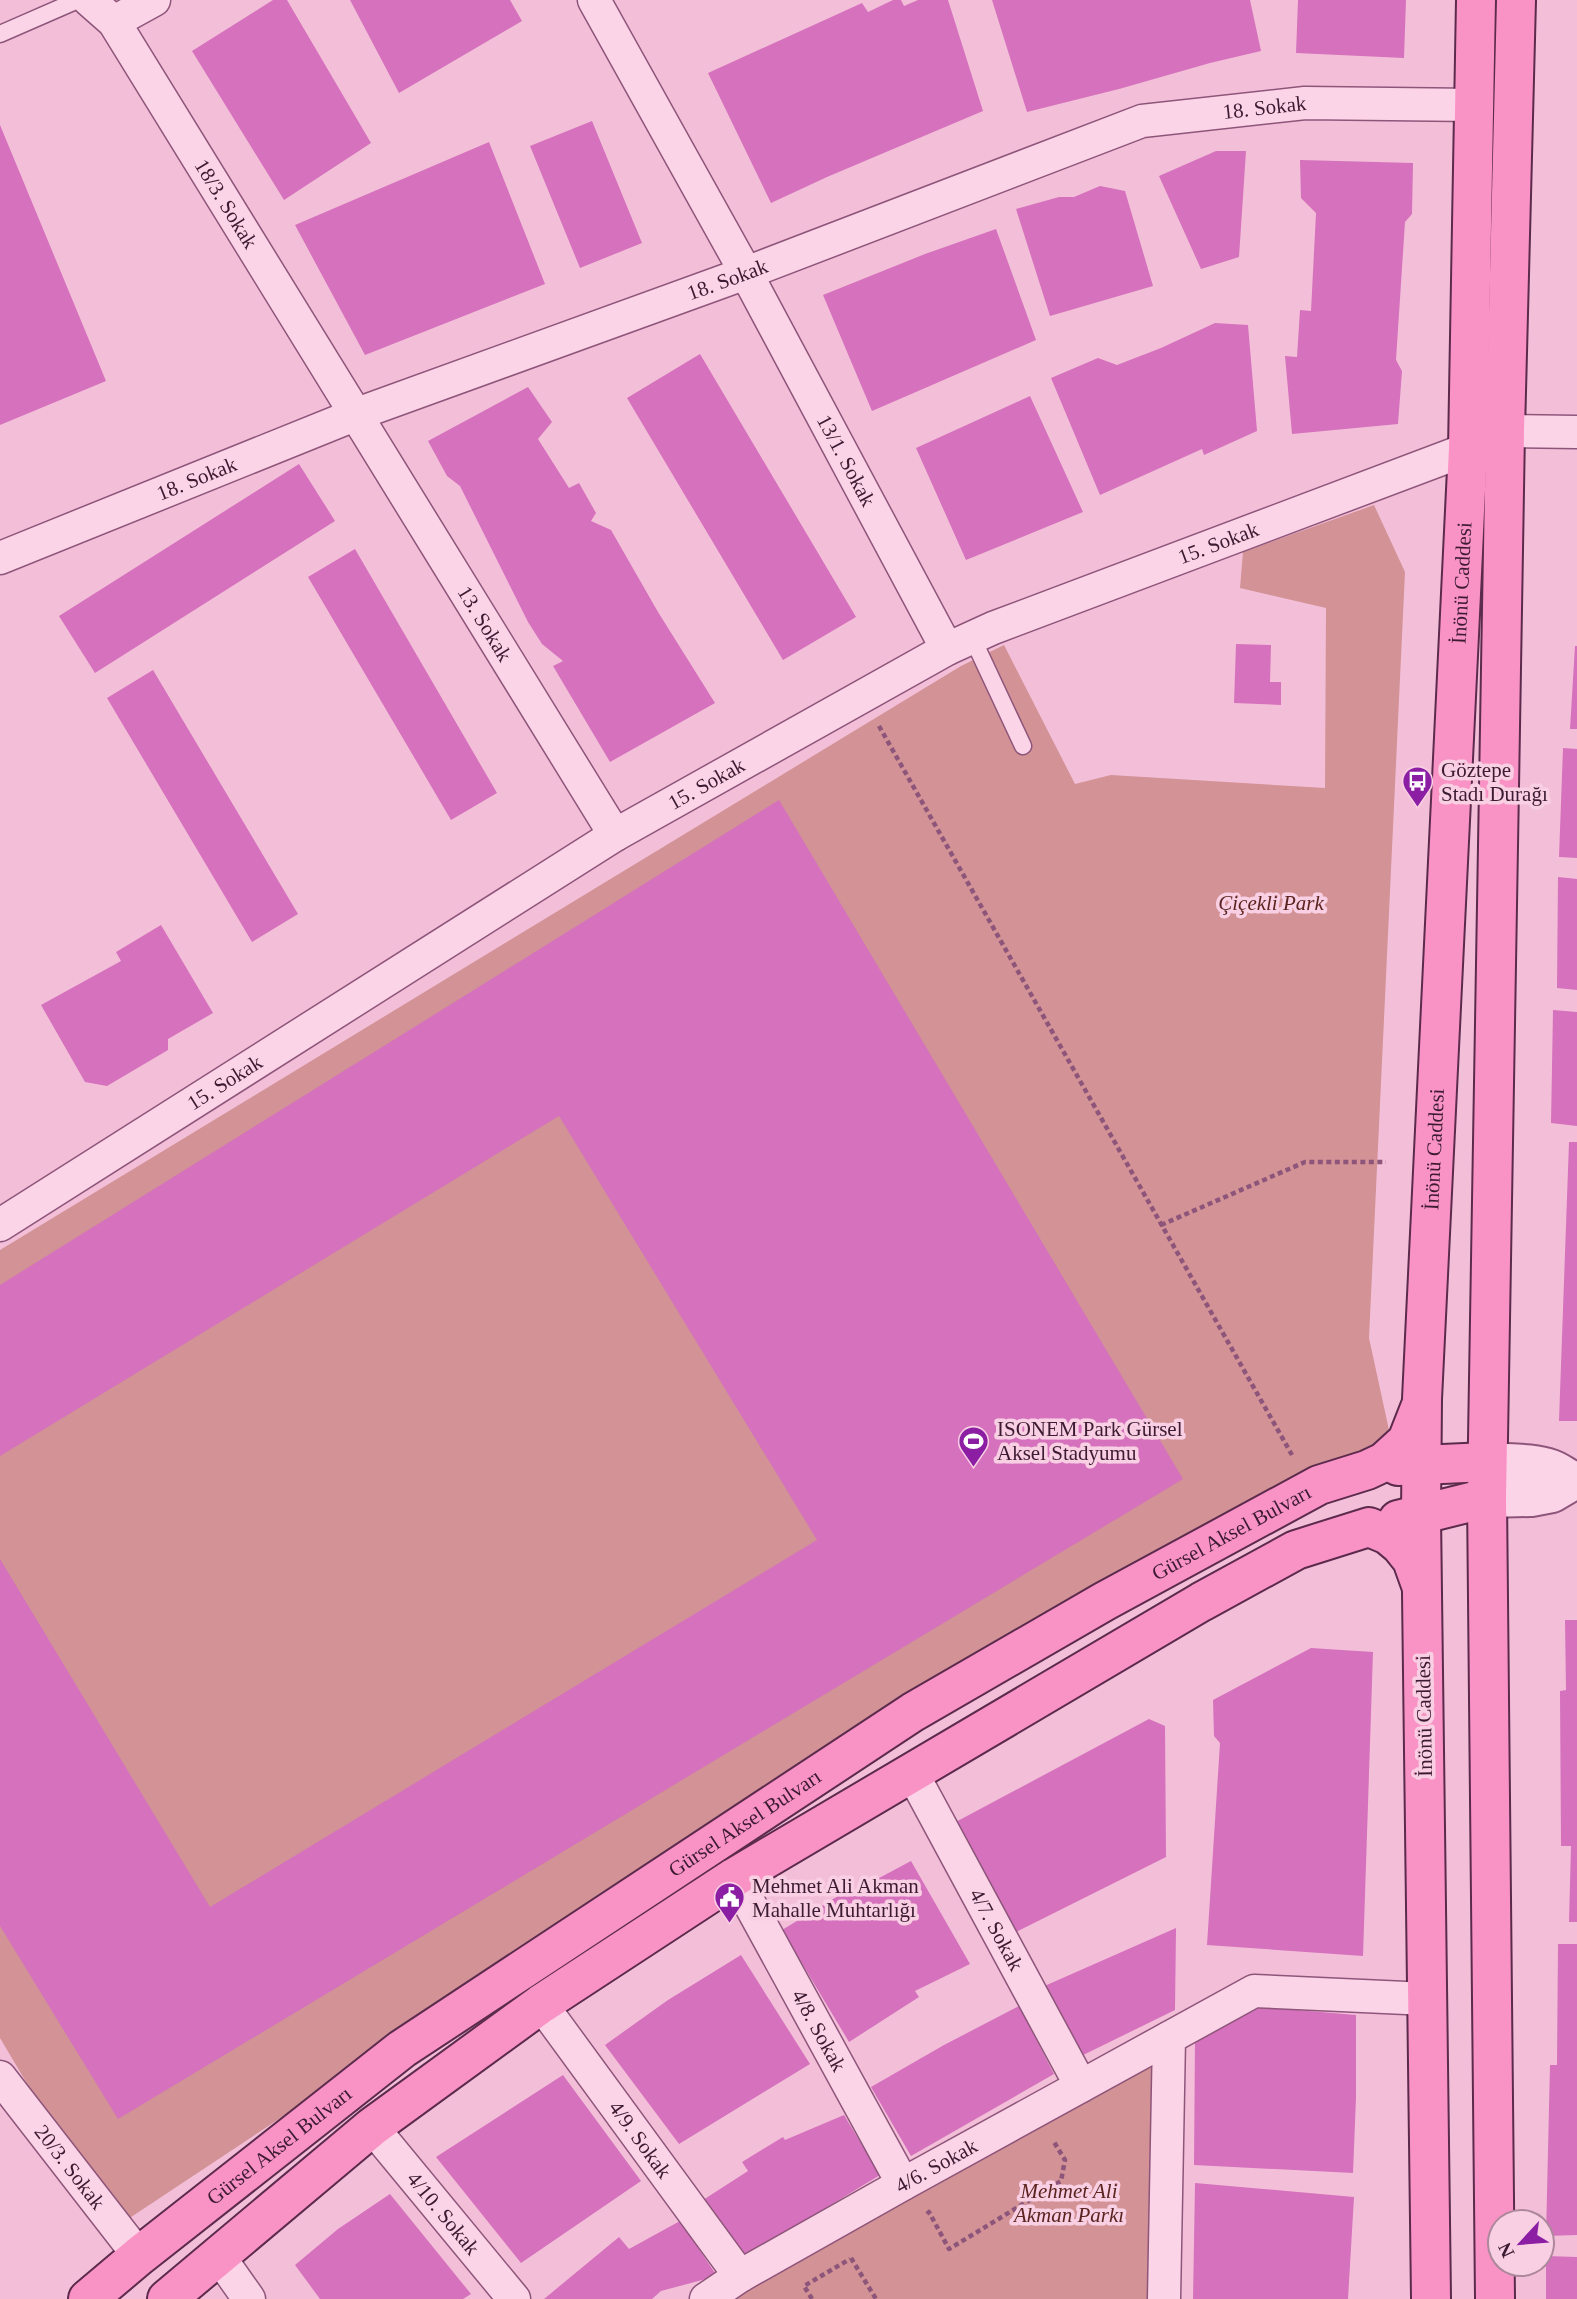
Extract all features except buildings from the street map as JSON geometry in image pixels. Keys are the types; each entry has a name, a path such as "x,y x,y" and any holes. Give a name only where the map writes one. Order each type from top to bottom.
{"main road":[{"name":"İnönü Caddesi","path":"1431,2299 1421,1515 1422,1399 1468,449 1476,0"},
{"name":"İnönü Caddesi","path":"1495,2299 1487,1480 1505,431 1516,0"},
{"name":"Gürsel Aksel Bulvarı","path":"89,2299 139,2256 402,2049 912,1712 1105,1601 1311,1489 1373,1467 1391,1456 1407,1441 1422,1399"},
{"path":"1373,1467 1423,1464 1487,1480"},
{"name":"Gürsel Aksel Bulvarı","path":"167,2299 372,2127 541,2004 735,1877 1201,1602 1296,1549 1421,1515 1487,1480"},
{"path":"1369,1527 1388,1535 1412,1560 1422,1593"},
{"path":"139,2256 218,2255"}],"street":[{"name":"18/3. Sokak","path":"89,0 114,22 357,414"},
{"path":"114,22 154,0"},
{"path":"594,0 746,273"},
{"name":"18. Sokak","path":"0,558 357,414 746,273 1142,121 1305,103 1475,105"},
{"name":"13/1. Sokak","path":"746,273 959,643"},
{"name":"13. Sokak","path":"357,414 615,835"},
{"path":"1505,431 1577,432"},
{"name":"15. Sokak","path":"0,1225 615,835 959,643 1468,449"},
{"path":"1487,1480 1531,1497 1552,1493 1574,1481"},
{"name":"4/7. Sokak","path":"912,1773 1081,2086"},
{"name":"4/8. Sokak","path":"735,1877 903,2184"},
{"name":"4/6. Sokak","path":"706,2299 740,2276 903,2184 1254,1991 1428,1999"},
{"name":"4/9. Sokak","path":"541,2004 740,2276"},
{"path":"1164,2299 1169,2038"},
{"name":"20/3. Sokak","path":"0,2077 139,2256"},
{"name":"4/10. Sokak","path":"372,2127 514,2299"},
{"path":"218,2255 249,2299"}],"lane":[{"path":"0,33 78,0"},
{"path":"959,643 1023,746"}],"path":[{"path":"862,696 1311,1489"},
{"path":"1161,1224 1305,1162 1386,1162"},
{"path":"918,2219 929,2212 949,2249 1061,2181 1065,2160 1037,2110"},
{"path":"812,2299 804,2286 862,2252"},
{"path":"851,2258 876,2299"}],"green space":[{"name":"Çiçekli Park","path":"1374,505 1405,572 1369,1338 1394,1453 857,1736 113,2229 0,2038 0,1250 961,666 1004,645 1075,784 1111,775 1325,788 1326,608 1240,588 1243,552"},
{"name":"Mehmet Ali Akman Parkı","path":"1169,2038 1164,2299 706,2299"}],"place":[{"name":"Göztepe Stadı Durağı","path":"1418,809"},
{"name":"ISONEM Park Gürsel Aksel Stadyumu","path":"974,1468"},
{"name":"Mehmet Ali Akman Mahalle Muhtarlığı","path":"729,1925"}]}
